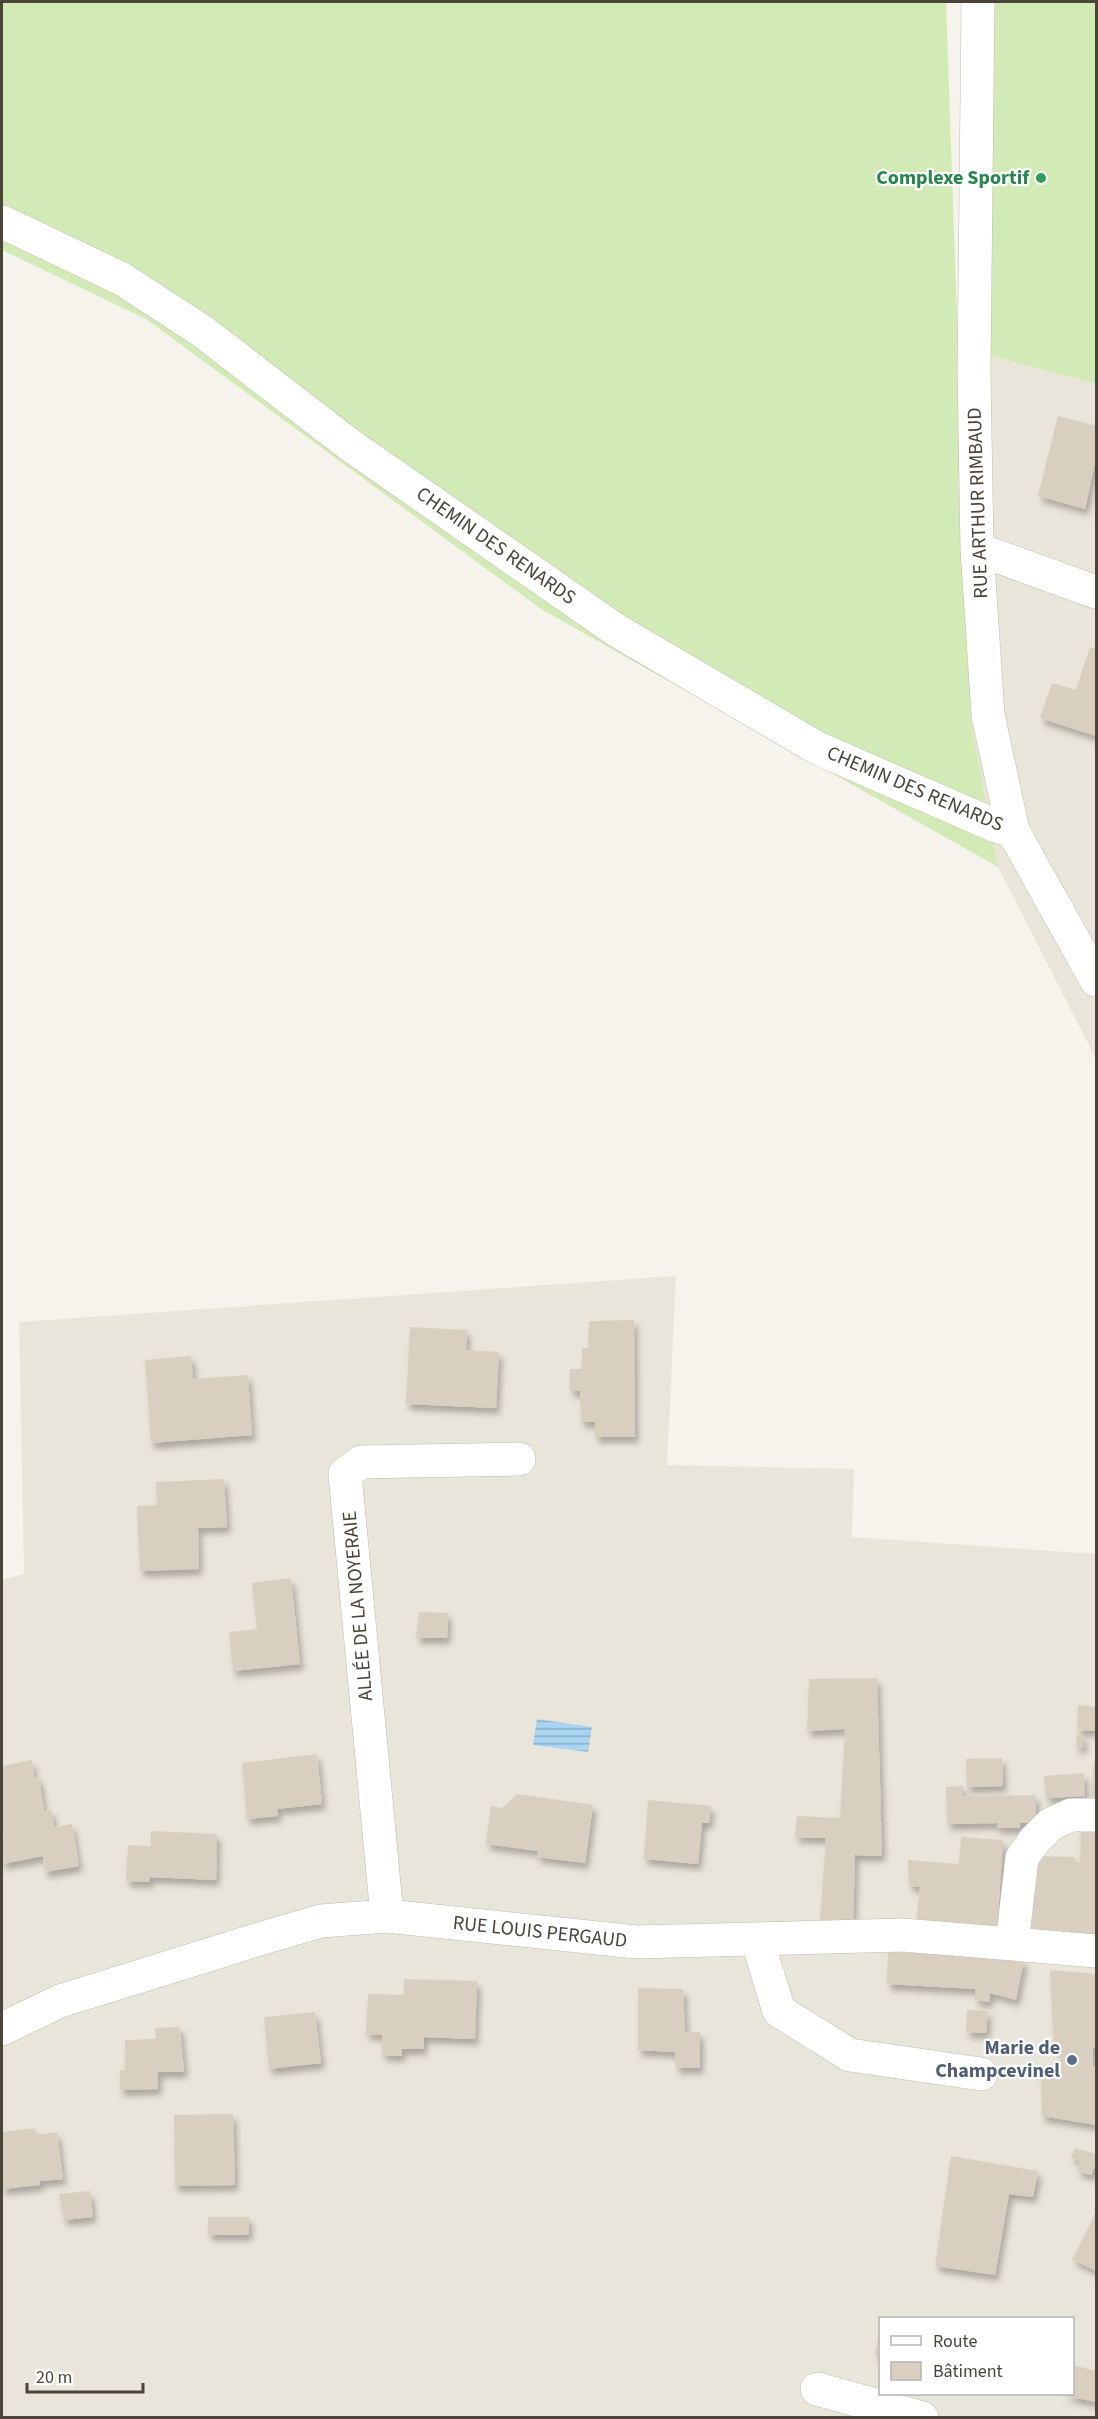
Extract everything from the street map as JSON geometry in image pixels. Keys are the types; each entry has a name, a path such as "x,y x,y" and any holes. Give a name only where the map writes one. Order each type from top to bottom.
{"street":[{"name":"RUE ARTHUR RIMBAUD","path":"978,2 974,372 977,549 988,714 1013,831 1096,980"},
{"name":"CHEMIN DES RENARDS","path":"2,222 122,279 184,320 350,445 616,630 817,748 996,826 1013,831"},
{"path":"977,549 1096,592"},
{"name":"ALLÉE DE LA NOYERAIE","path":"387,1916 345,1474 361,1461 519,1459"},
{"path":"1012,1944 1022,1858 1034,1841 1051,1824 1071,1815 1096,1815"},
{"name":"RUE LOUIS PERGAUD","path":"2,2029 60,2001 266,1937 321,1921 387,1916 636,1942 903,1935 1096,1951"},
{"path":"757,1939 779,2011 849,2055 981,2074"},
{"path":"817,2389 922,2418"}],"shaded area":[{"path":"985,354 1096,384 1096,1059 998,867 971,721 958,360"},
{"path":"676,1276 667,1465 854,1469 852,1537 1096,1554 1096,2417 2,2417 2,1580 24,1574 19,1322"}],"green space":[{"path":"2,2 946,2 971,721 998,867 541,609 146,319 2,250"},
{"name":"Complexe Sportif","path":"987,2 1096,2 1096,384 985,354"}],"water":[{"path":"537,1719 592,1727 588,1752 533,1745"}],"building":[{"path":"1058,416 1096,426 1096,458 1085,509 1038,496"},
{"path":"1090,647 1096,649 1096,736 1040,718 1052,683 1076,690"},
{"path":"634,1320 635,1437 595,1437 595,1422 581,1422 580,1391 570,1391 570,1369 582,1369 582,1348 588,1348 589,1321"},
{"path":"410,1327 467,1330 466,1350 499,1352 496,1408 406,1404"},
{"path":"191,1356 193,1379 248,1375 252,1435 151,1443 145,1360"},
{"path":"224,1479 227,1527 198,1528 199,1569 140,1571 137,1506 157,1505 156,1482"},
{"path":"291,1578 300,1664 233,1671 229,1632 257,1629 252,1583"},
{"path":"419,1612 448,1613 447,1638 416,1638"},
{"path":"877,1678 882,1856 855,1855 853,1923 820,1923 826,1838 795,1837 797,1816 840,1818 845,1729 807,1731 809,1679"},
{"path":"1078,1705 1096,1707 1096,1731 1077,1730"},
{"path":"1077,1735 1083,1735 1083,1748 1076,1748"},
{"path":"317,1754 322,1804 277,1809 278,1816 247,1819 242,1763"},
{"path":"1002,1758 1003,1786 967,1787 966,1759"},
{"path":"32,1760 34,1778 39,1777 44,1811 51,1809 54,1827 72,1824 79,1866 45,1872 43,1856 2,1864 2,1836 4,1836 2,1766"},
{"path":"1094,1761 1096,1761 1096,1796 1092,1796"},
{"path":"1084,1773 1085,1796 1046,1798 1044,1776"},
{"path":"963,1786 963,1796 1036,1795 1036,1823 1020,1823 1020,1828 997,1828 997,1823 947,1824 946,1787"},
{"path":"517,1794 593,1805 585,1863 537,1857 538,1851 486,1844 491,1806 502,1808"},
{"path":"648,1800 711,1806 709,1823 702,1823 698,1864 644,1859"},
{"path":"1081,1823 1096,1824 1096,1936 1025,1930 1025,1893 1035,1892 1038,1856 1075,1857 1074,1865 1080,1866"},
{"path":"151,1831 217,1834 216,1880 150,1877 149,1882 126,1881 128,1845 151,1846"},
{"path":"961,1837 1003,1840 997,1929 916,1922 920,1887 909,1886 908,1860 959,1864"},
{"path":"908,1950 1024,1960 1016,2000 990,1993 989,2002 975,2000 975,1989 887,1984 888,1951 908,1953"},
{"path":"1050,1970 1095,1974 1096,2048 1093,2048 1093,2066 1096,2066 1096,2125 1042,2116 1041,2068 1060,2067 1060,2049 1054,2049"},
{"path":"404,1979 477,1981 475,2039 424,2037 424,2049 402,2049 402,2056 382,2055 382,2035 366,2034 368,1994 404,1995"},
{"path":"638,1988 683,1989 685,2032 700,2032 700,2068 676,2068 675,2052 638,2050"},
{"path":"967,2010 988,2011 986,2033 966,2032"},
{"path":"315,2012 321,2063 269,2069 264,2017"},
{"path":"180,2027 184,2072 158,2072 158,2089 120,2090 120,2070 125,2070 125,2040 156,2039 155,2028"},
{"path":"233,2114 235,2185 175,2186 174,2115"},
{"path":"35,2128 36,2135 57,2132 63,2179 40,2181 40,2185 2,2189 2,2132"},
{"path":"1075,2148 1096,2154 1096,2165 1091,2175 1077,2171 1080,2161 1071,2158"},
{"path":"951,2156 1038,2171 1033,2197 1009,2194 995,2275 935,2266"},
{"path":"90,2191 93,2217 64,2220 59,2194"},
{"path":"1096,2212 1096,2271 1072,2259"},
{"path":"208,2217 249,2217 249,2235 208,2235"},
{"path":"879,2333 879,2356 875,2355"},
{"path":"1074,2366 1096,2371 1096,2402 1061,2395 1074,2395"}],"place":[{"name":"Complexe Sportif","path":"1041,178"},
{"name":"Marie de Champcevinel","path":"1072,2060"}]}
